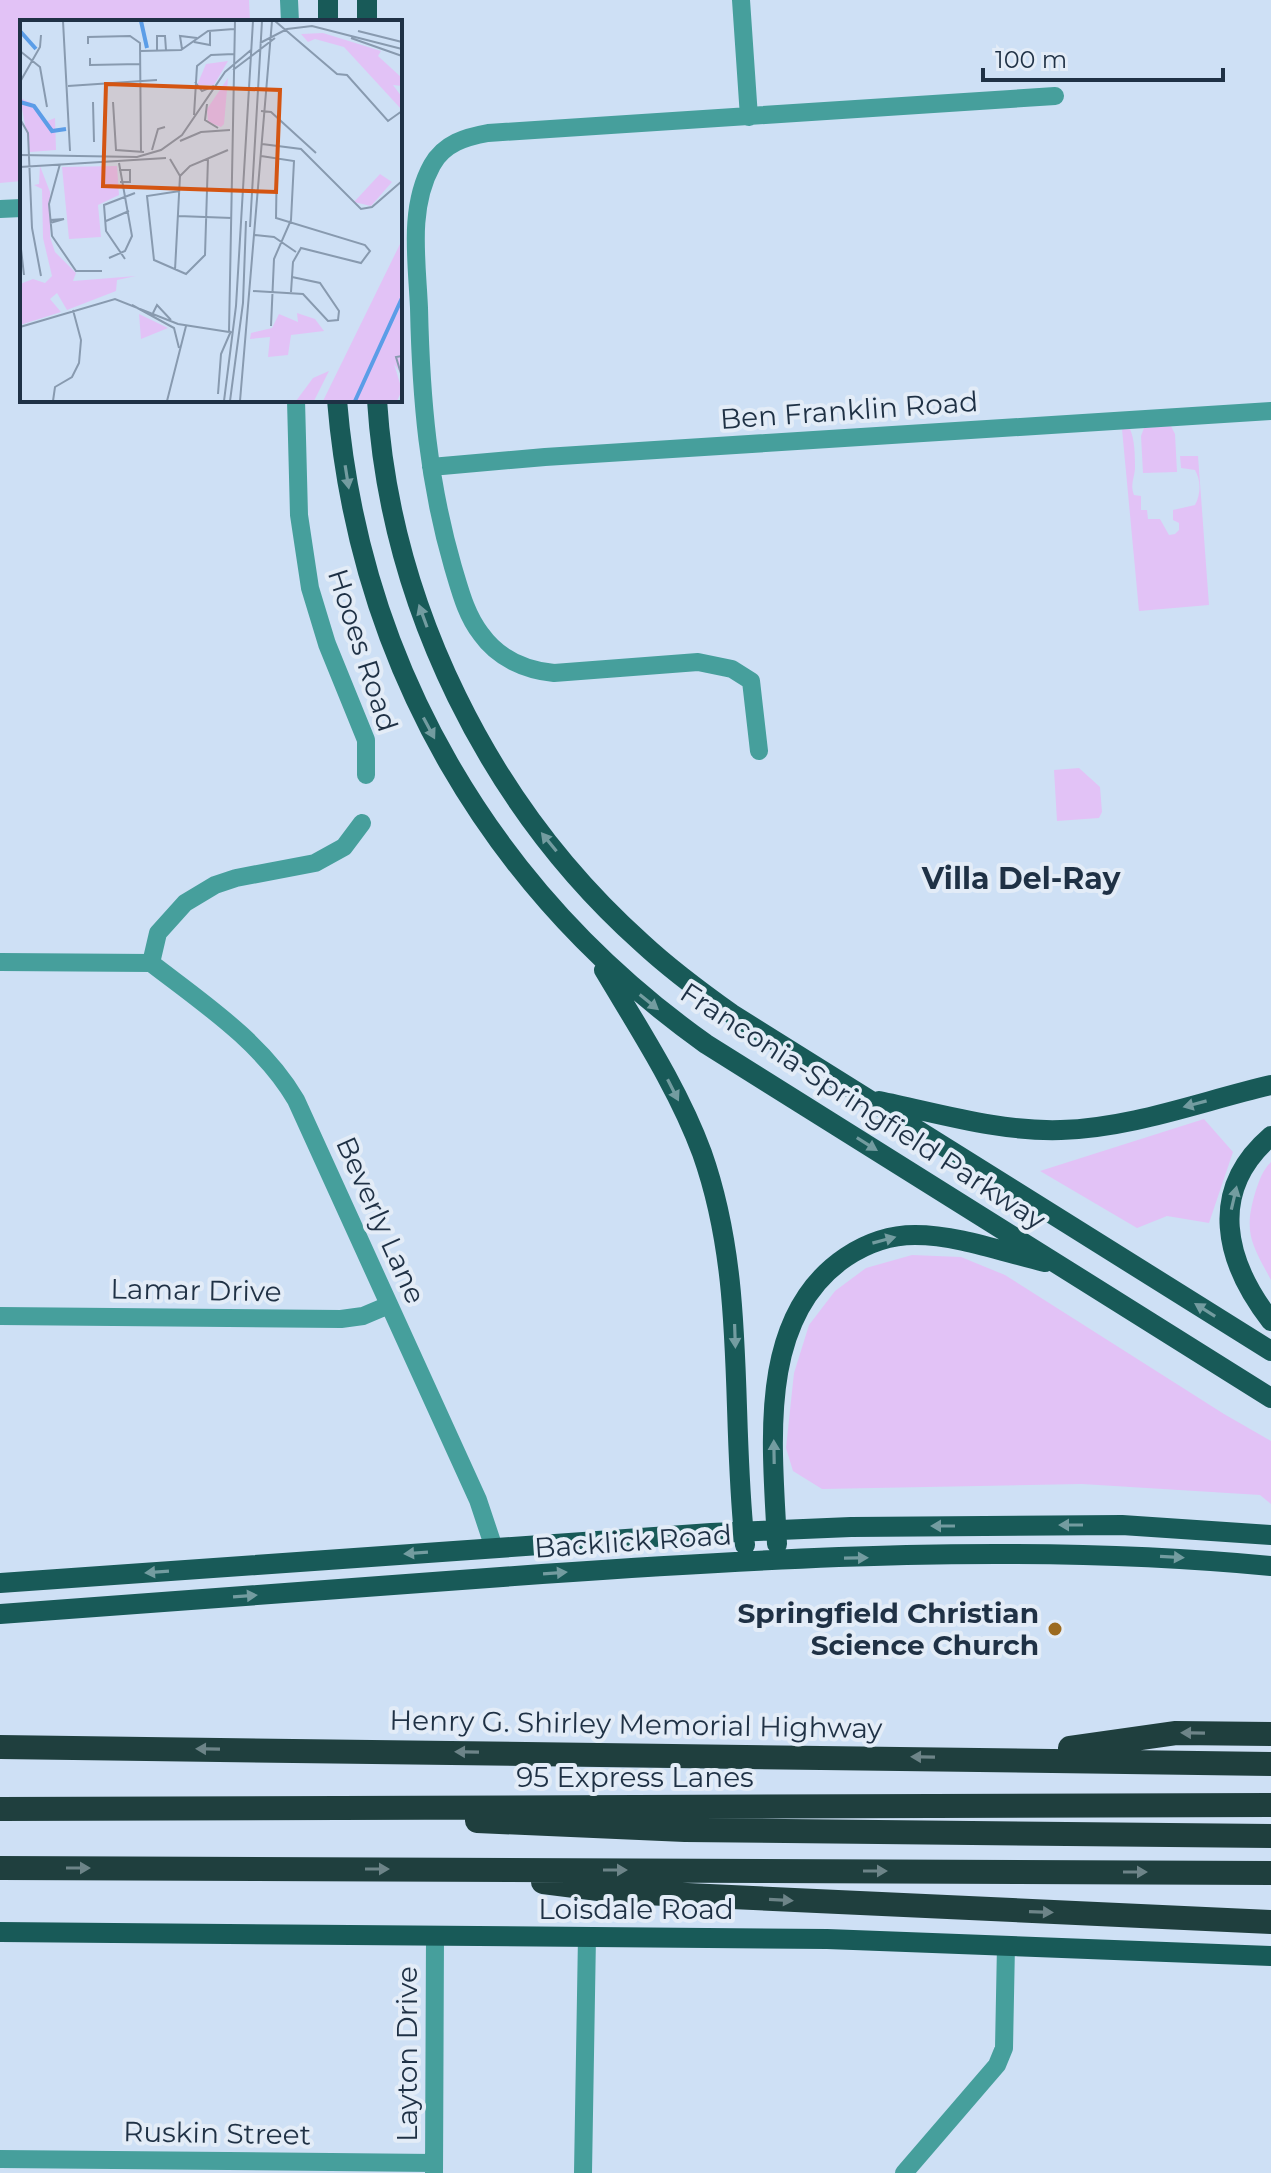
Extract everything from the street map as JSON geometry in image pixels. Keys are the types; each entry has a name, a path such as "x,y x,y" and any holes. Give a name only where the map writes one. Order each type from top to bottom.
{"highway":[{"path":"1001,1758 1176,1733 1271,1734"},
{"name":"Henry G. Shirley Memorial Highway","path":"0,1747 1271,1764"},
{"name":"95 Express Lanes","path":"0,1809 1271,1805"},
{"path":"379,1809 492,1823 656,1829 1271,1836"},
{"path":"0,1868 1271,1873"},
{"path":"453,1870 622,1892 1271,1922"}],"main road":[{"name":"Franconia-Springfield Parkway","path":"337,402 349,488 368,574 387,631 421,712 448,764 495,838 532,885 591,950 635,990 706,1044 1271,1398"},
{"name":"Franconia-Springfield Parkway","path":"377,402 389,498 420,609 460,702 517,801 581,882 640,942 732,1014 1271,1351"},
{"path":"591,950 681,1105 702,1153 716,1201 728,1258 735,1315 739,1489 747,1561"},
{"path":"865,1098 1008,1127 1058,1131 1137,1119 1271,1085"},
{"path":"1271,1136 1255,1153 1240,1177 1232,1202 1230,1227 1233,1252 1241,1275 1271,1321"},
{"path":"778,1561 774,1418 782,1354 798,1311 832,1267 867,1245 913,1235 944,1238 1065,1267"},
{"path":"1121,1556 1122,1525"},
{"name":"Backlick Road","path":"0,1583 743,1531 1122,1525 1271,1535"},
{"name":"Backlick Road","path":"0,1614 747,1561 1121,1556 1271,1566"},
{"name":"Loisdale Road","path":"0,1932 827,1939 1271,1956"}],"street":[{"path":"289,0 290,20"},
{"path":"741,0 749,117"},
{"path":"759,751 751,681 732,669 698,662 554,673 511,661 481,636 465,605 441,525 421,387 416,229 423,187 431,167 449,146 466,137 488,133 1055,96"},
{"path":"0,209 20,208"},
{"name":"Hooes Road","path":"296,402 299,515 308,575 327,644 366,740 366,775"},
{"name":"Ben Franklin Road","path":"431,467 1271,411"},
{"path":"0,962 151,963 158,933 185,903 215,885 236,878 315,863 344,847 362,823"},
{"name":"Beverly Lane","path":"151,963 255,1048 285,1081 478,1500 494,1548"},
{"name":"Lamar Drive","path":"0,1316 341,1319 363,1316 389,1305"},
{"name":"Layton Drive","path":"434,2168 435,1936"},
{"path":"583,2173 587,1936"},
{"path":"904,2173 1001,2057 1004,2048 1006,1945"},
{"name":"Ruskin Street","path":"0,2159 434,2168"}],"shaded area":[{"path":"0,0 249,0 250,20 20,20 20,181 0,183"},
{"path":"1171,426 1175,434 1177,472 1143,473 1141,436 1144,428"},
{"path":"1122,429 1130,429 1133,438 1134,495 1141,496 1141,510 1147,510 1148,519 1160,519 1169,535 1179,530 1179,523 1173,520 1173,510 1195,505 1199,492 1195,470 1181,468 1180,456 1198,456 1209,605 1139,611"},
{"path":"1079,768 1100,787 1102,812 1099,818 1057,821 1054,770"},
{"path":"1204,1119 1233,1152 1209,1223 1167,1216 1137,1228 1040,1171"},
{"path":"1271,1162 1271,1280 1251,1237 1250,1217 1256,1190"},
{"path":"912,1255 961,1257 1005,1275 1271,1441 1271,1504 1260,1495 1082,1484 822,1489 793,1471 786,1448 794,1373 809,1325 835,1291 866,1268"}],"place":[{"name":"Springfield Christian Science Church","path":"1055,1629"}],"district":[{"name":"Villa Del-Ray","path":"1021,879"}]}
